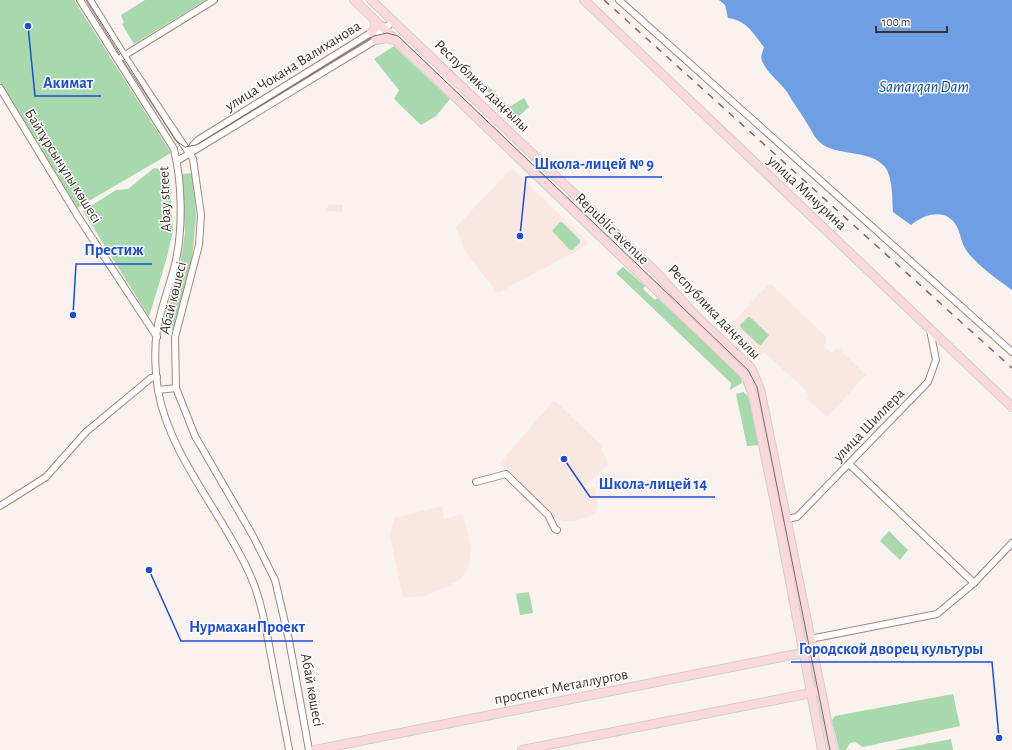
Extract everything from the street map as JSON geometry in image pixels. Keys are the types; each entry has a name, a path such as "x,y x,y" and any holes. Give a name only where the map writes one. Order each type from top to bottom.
{"main road":[{"path":"354,0 394,40"},
{"path":"371,0 393,22"},
{"name":"улица Мичурина","path":"584,0 1012,407"},
{"path":"372,32 375,28 375,21"},
{"name":"Республика даңғылы","path":"393,22 656,272 698,318 751,368 760,389 833,750"},
{"path":"376,40 386,38 394,40"},
{"name":"Республика даңғылы","path":"394,40 746,376 753,396 778,518 822,750"},
{"name":"проспект Металлургов","path":"315,750 812,651"},
{"path":"522,750 820,691"}],"street":[{"name":"Abay street","path":"80,0 174,149 177,161 180,228 179,245 156,337 155,357 158,390 166,420 178,446 240,555 257,592 264,616 289,750"},
{"name":"Абай көшесі","path":"90,0 125,56 190,153 196,172 201,215 199,245 175,337 176,388 195,436 253,536 275,580 289,640 309,750"},
{"path":"116,58 125,56 214,0"},
{"path":"619,0 1012,352"},
{"path":"383,29 393,22"},
{"name":"улица Чокана Валиханова","path":"190,153 193,145 198,140 372,32 383,29"},
{"name":"улица Чокана Валиханова","path":"190,153 376,40 383,29"},
{"name":"Байтұрсынұлы көшесі","path":"0,88 78,215 156,337"},
{"path":"180,140 187,143 198,140"},
{"path":"196,172 197,152 202,146"},
{"path":"177,161 190,153"},
{"name":"улица Шиллера","path":"786,519 797,517 928,382 936,360 930,328"},
{"path":"0,506 46,476 86,432 151,378 157,377"},
{"path":"158,390 176,388"},
{"path":"849,464 974,583"},
{"path":"476,482 506,474 548,515 554,529 558,530"},
{"path":"810,639 937,614 974,583 1012,543"}],"shaded area":[{"path":"512,168 589,244 498,293 466,253 456,227"},
{"path":"329,204 343,205 343,212 326,211"},
{"path":"770,283 827,338 824,347 831,353 837,347 866,375 827,417 807,399 809,396 805,390 770,357 764,353 761,356 729,326"},
{"path":"554,400 600,444 608,465 581,489 586,493 594,486 598,505 597,511 586,518 573,521 563,521 555,518 500,463"},
{"path":"442,506 444,519 463,514 471,548 469,566 461,579 450,585 425,596 403,598 390,536 394,518"}],"green space":[{"path":"0,0 74,0 171,153 77,208 0,82"},
{"path":"145,0 206,0 134,44 122,24 124,23 121,15"},
{"path":"394,46 450,99 436,116 421,125 394,99 399,90 374,59"},
{"path":"483,81 509,107 524,98 529,107 516,119 479,83"},
{"path":"154,168 169,170 173,231 167,257 149,317 83,211 116,190 128,189"},
{"path":"193,173 196,217 192,259 174,330 167,328 161,330 180,265 185,233 181,174"},
{"path":"560,222 562,222 580,240 573,250 570,250 552,231"},
{"path":"623,267 645,286 643,289 655,300 657,298 741,376 742,383 730,390 731,383 616,273"},
{"path":"748,317 750,317 769,335 761,345 759,345 741,328 740,325"},
{"path":"743,392 747,396 753,408 760,445 747,446 736,394"},
{"path":"889,531 908,550 900,560 880,541"},
{"path":"529,592 533,613 520,615 516,594"},
{"path":"953,694 960,726 863,747 855,742 850,743 846,750 839,750 832,720 835,716"},
{"path":"951,739 953,750 895,750"}],"water":[{"name":"Samarqan Dam","path":"719,0 1012,0 1012,290 984,269 969,254 963,244 958,229 949,217 936,214 930,215 923,217 911,225 893,212 891,181 887,170 878,161 864,155 832,149 819,141 787,92 764,65 761,58 764,47 749,28 740,21 728,18 725,5"}],"tram line":[{"path":"87,0 176,141 185,147 196,145 374,36 387,33 398,36 748,370 757,387 830,750"}],"railway":[{"path":"604,0 1012,368"}],"place":[{"name":"Акимат","path":"28,26"},
{"name":"Школа-лицей № 9","path":"520,236"},
{"name":"Престиж","path":"73,315"},
{"name":"Школа-лицей 14","path":"564,459"},
{"name":"НурмаханПроект","path":"149,570"},
{"name":"Городской дворец культуры","path":"999,738"}]}
